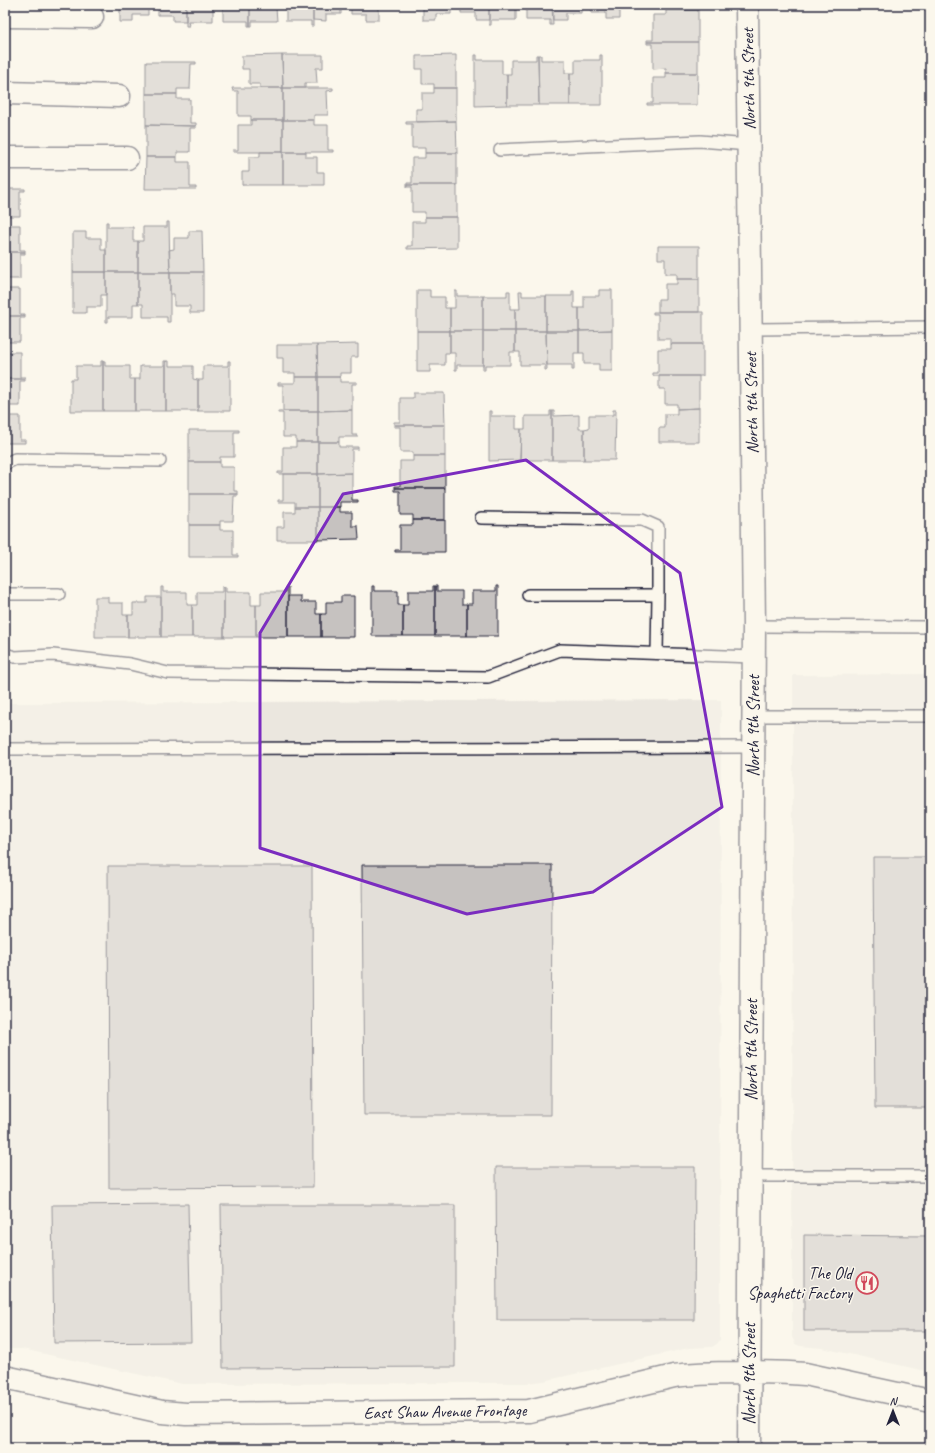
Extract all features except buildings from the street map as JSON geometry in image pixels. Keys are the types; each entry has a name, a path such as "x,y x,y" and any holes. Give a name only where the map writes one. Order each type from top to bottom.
{"street":[{"name":"North 9th Street","path":"747,5 754,626 748,1372 749,1448"},
{"path":"5,16 92,17"},
{"path":"5,93 119,96"},
{"path":"5,158 127,158"},
{"name":"East Shaw Avenue Frontage","path":"5,1377 162,1412 202,1414 529,1411 692,1373 788,1372 805,1374 930,1401"}],"lane":[{"path":"500,150 700,141 749,145"},
{"path":"750,329 930,327"},
{"path":"5,464 15,459 160,461"},
{"path":"481,518 642,520 658,527 657,653"},
{"path":"5,594 59,594"},
{"path":"528,595 658,595"},
{"path":"754,626 930,627"},
{"path":"5,654 15,657 53,655 130,664 168,673 488,677 560,650 753,657"},
{"path":"753,716 930,716"},
{"path":"5,749 753,747"},
{"path":"750,1176 930,1176"}],"highlighted area":[{"path":"526,460 680,573 722,807 593,892 467,914 260,848 260,633 343,494"}],"shaded area":[{"path":"930,674 930,1372 822,1348 800,1346 795,1344 792,1337 793,675"},
{"path":"721,700 720,1340 717,1344 712,1347 689,1348 544,1381 527,1383 182,1384 22,1349 5,1349 5,703"}],"place":[{"name":"The Old Spaghetti Factory","path":"867,1283"}]}
